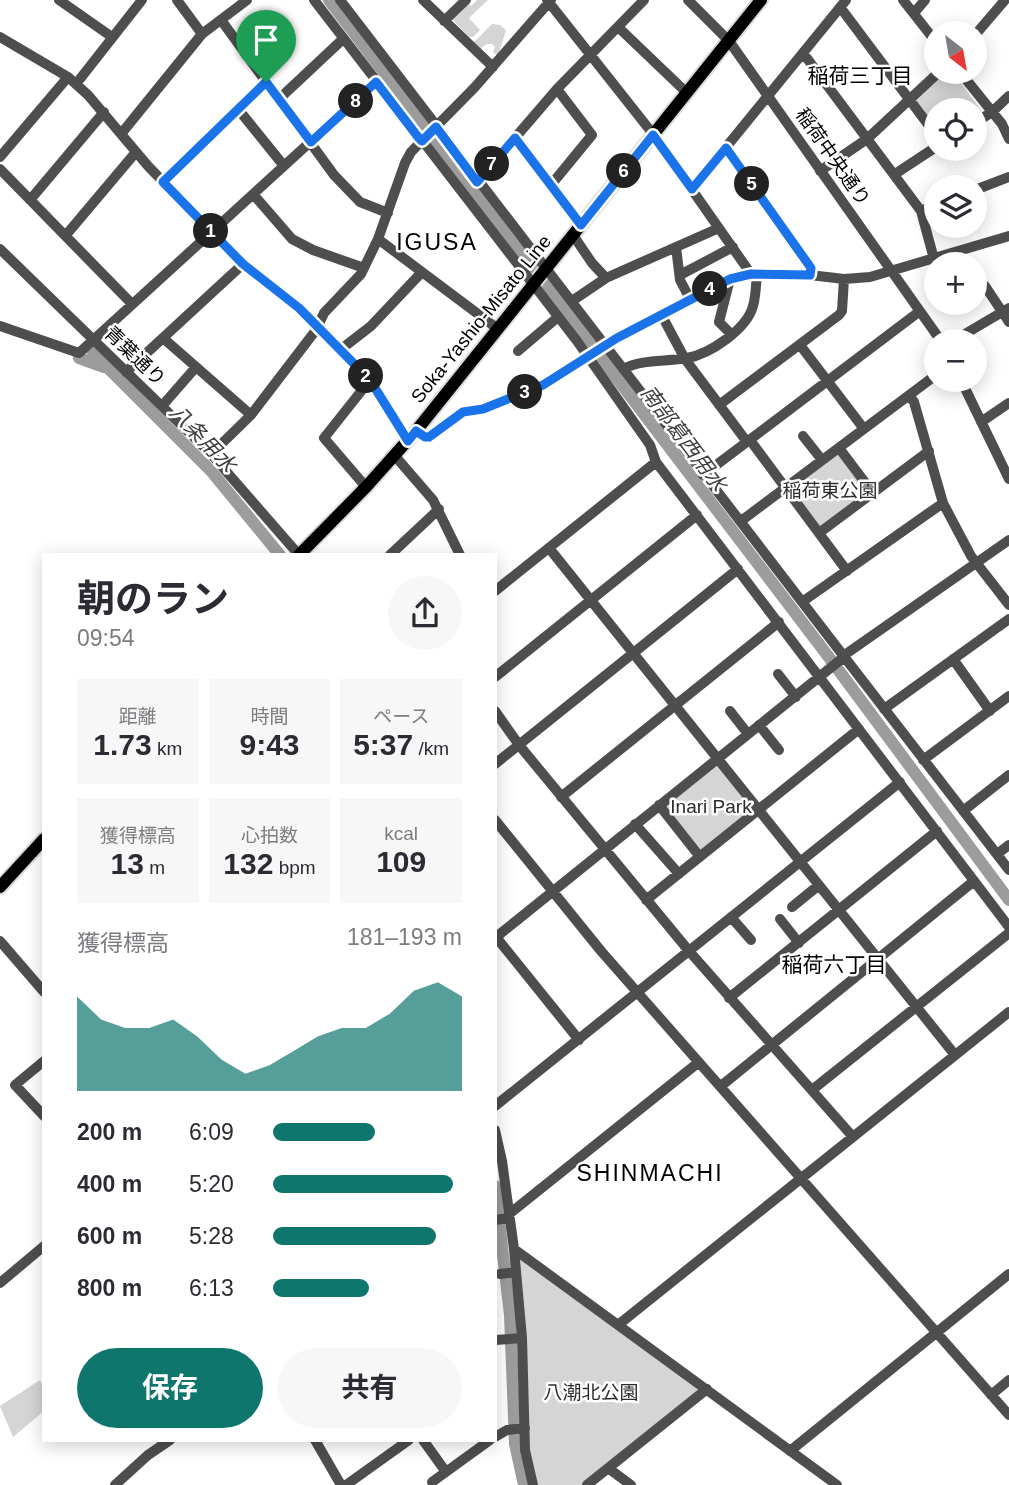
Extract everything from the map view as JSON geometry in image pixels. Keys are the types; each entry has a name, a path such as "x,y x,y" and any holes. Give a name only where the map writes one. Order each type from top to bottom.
{"main road":[{"name":"Soka-Yashio-Misato Line","path":"301,553 412,436 761,0"},
{"path":"0,887 42,841"}],"street":[{"path":"59,0 112,37"},
{"path":"0,157 112,37 142,0"},
{"path":"177,0 202,34"},
{"path":"121,134 202,34 247,0"},
{"path":"314,0 422,140 540,277 572,301 603,347 623,369 1009,870"},
{"path":"340,0 477,182 540,277 558,317 589,355 650,446 656,462 1009,927"},
{"path":"423,0 493,67"},
{"path":"444,21 466,0"},
{"path":"477,182 556,89 645,0"},
{"name":"稲荷中央通り","path":"688,0 729,41 932,329"},
{"path":"903,0 924,26"},
{"path":"914,13 925,0"},
{"path":"987,21 1005,0"},
{"path":"211,454 251,415 318,326 330,305 357,279 378,239 405,163 422,140 493,67 549,1 653,135 754,273 753,307 745,324 706,354 631,365 623,369"},
{"path":"692,189 844,4 924,119"},
{"path":"221,20 334,175 360,202 388,213"},
{"path":"618,27 687,93"},
{"path":"0,37 72,81 104,112 136,152 211,232 243,264 299,308 370,380 412,436 429,437 463,412 483,409 543,385 603,347 730,279 754,273 844,279 870,277 924,262"},
{"path":"278,99 343,38"},
{"path":"803,53 921,211 932,252"},
{"path":"163,182 266,82"},
{"path":"0,326 79,353 376,82"},
{"path":"820,171 867,139 926,84"},
{"path":"970,84 1002,124 1009,139"},
{"path":"551,185 592,135 556,89"},
{"path":"987,115 1009,96"},
{"path":"239,108 284,166"},
{"path":"30,200 104,112"},
{"path":"515,138 551,185 592,263 606,278"},
{"path":"726,148 811,268 810,275"},
{"path":"66,236 136,152"},
{"path":"895,174 924,155"},
{"path":"0,169 132,304"},
{"path":"987,185 1009,177"},
{"path":"253,194 292,239 313,250 363,268"},
{"path":"572,301 606,278 719,228"},
{"path":"957,252 1009,236"},
{"path":"378,239 498,329"},
{"path":"677,247 680,275 690,299"},
{"path":"680,275 733,247"},
{"name":"青葉通り","path":"0,248 211,454 297,553"},
{"path":"126,372 243,264"},
{"path":"340,350 371,327 422,272"},
{"path":"730,279 719,322 731,334"},
{"path":"719,405 839,315 842,310 844,279"},
{"path":"987,288 1005,310 1009,322"},
{"path":"973,329 1005,310"},
{"path":"704,475 920,312"},
{"path":"662,314 685,359 847,571"},
{"path":"518,351 558,317"},
{"path":"163,338 251,415"},
{"path":"800,345 864,429"},
{"path":"162,406 196,367"},
{"path":"366,487 324,439 370,380"},
{"path":"741,522 924,383"},
{"path":"967,392 981,422 1005,459 1009,479"},
{"path":"909,395 915,402 943,503 976,563 1009,605"},
{"path":"981,422 1009,403"},
{"path":"803,436 822,460"},
{"path":"839,448 873,493"},
{"path":"820,533 929,452"},
{"path":"395,456 439,509 459,553"},
{"path":"497,589 656,462"},
{"path":"802,602 943,503"},
{"path":"392,553 439,509"},
{"path":"497,675 697,515"},
{"path":"497,936 844,656 1009,540"},
{"path":"549,548 955,1055"},
{"path":"497,762 738,569"},
{"path":"884,709 1009,619"},
{"path":"561,797 779,622"},
{"path":"953,659 990,711"},
{"path":"778,674 796,696"},
{"path":"923,760 1009,696"},
{"path":"730,711 748,734"},
{"path":"497,714 519,745 646,900 853,1137"},
{"path":"759,725 779,750"},
{"path":"646,900 859,729"},
{"path":"963,811 1009,775"},
{"path":"497,1104 900,782"},
{"path":"659,805 700,857"},
{"path":"497,822 720,1087 1009,1415"},
{"path":"635,824 679,874"},
{"path":"729,998 937,831"},
{"path":"997,854 1009,845"},
{"path":"720,1087 974,881"},
{"path":"792,907 819,885"},
{"path":"731,917 751,940"},
{"path":"780,919 799,943"},
{"path":"812,1090 1009,933"},
{"path":"497,938 579,1040"},
{"path":"0,941 42,990"},
{"path":"618,1325 1009,1012"},
{"path":"505,1218 699,1062"},
{"path":"42,1063 15,1085 42,1114"},
{"path":"497,1148 505,1218 514,1249 509,1273 519,1338 525,1450 533,1485"},
{"path":"0,1283 42,1247"},
{"path":"514,1249 837,1485"},
{"path":"790,1451 1009,1274"},
{"path":"498,1340 519,1338"},
{"path":"991,1395 1009,1380"},
{"path":"587,1485 706,1390"},
{"path":"497,1436 507,1430 524,1428"},
{"path":"115,1485 148,1455 167,1442"},
{"path":"319,1442 343,1485 406,1442"},
{"path":"424,1442 446,1472"},
{"path":"432,1482 488,1442"},
{"path":"608,1468 631,1485"}],"green space":[{"path":"477,0 488,0 469,18 480,30 473,37 469,37 452,19 468,4 471,6"},
{"path":"492,24 500,25 506,30 498,56 493,52 495,47 492,44 481,48 474,42"},
{"path":"931,84 962,84 972,98 924,98 924,113 915,99"},
{"name":"稲荷東公園","path":"837,453 867,490 866,494 823,527 818,526 793,492 793,486"},
{"name":"Inari Park","path":"713,765 719,766 752,807 751,811 699,851 665,808 665,804"},
{"name":"八潮北公園","path":"516,1255 704,1389 583,1485 536,1485 528,1448"},
{"path":"40,1380 42,1413 13,1437 0,1406"}],"waterway":[{"name":"南部葛西用水","path":"329,0 831,660 1009,900"},
{"name":"八条用水","path":"93,353 211,471 278,553"},
{"path":"79,358 104,367"},
{"name":"八条用水","path":"497,1203 510,1315 515,1444 524,1485"}],"district":[{"name":"稲荷三丁目","path":"860,75"},
{"name":"IGUSA","path":"437,242"},
{"name":"稲荷六丁目","path":"834,964"},
{"name":"SHINMACHI","path":"650,1173"}],"route":[{"path":"266,82 311,142 376,82 422,141 436,127 477,182 515,138 581,225 653,135 692,189 726,148 811,268 810,275 751,274 730,279 617,338 543,385 483,409 463,412 429,437 421,436 416,431 408,441 370,380 299,308 243,264 163,182 266,82"}]}
